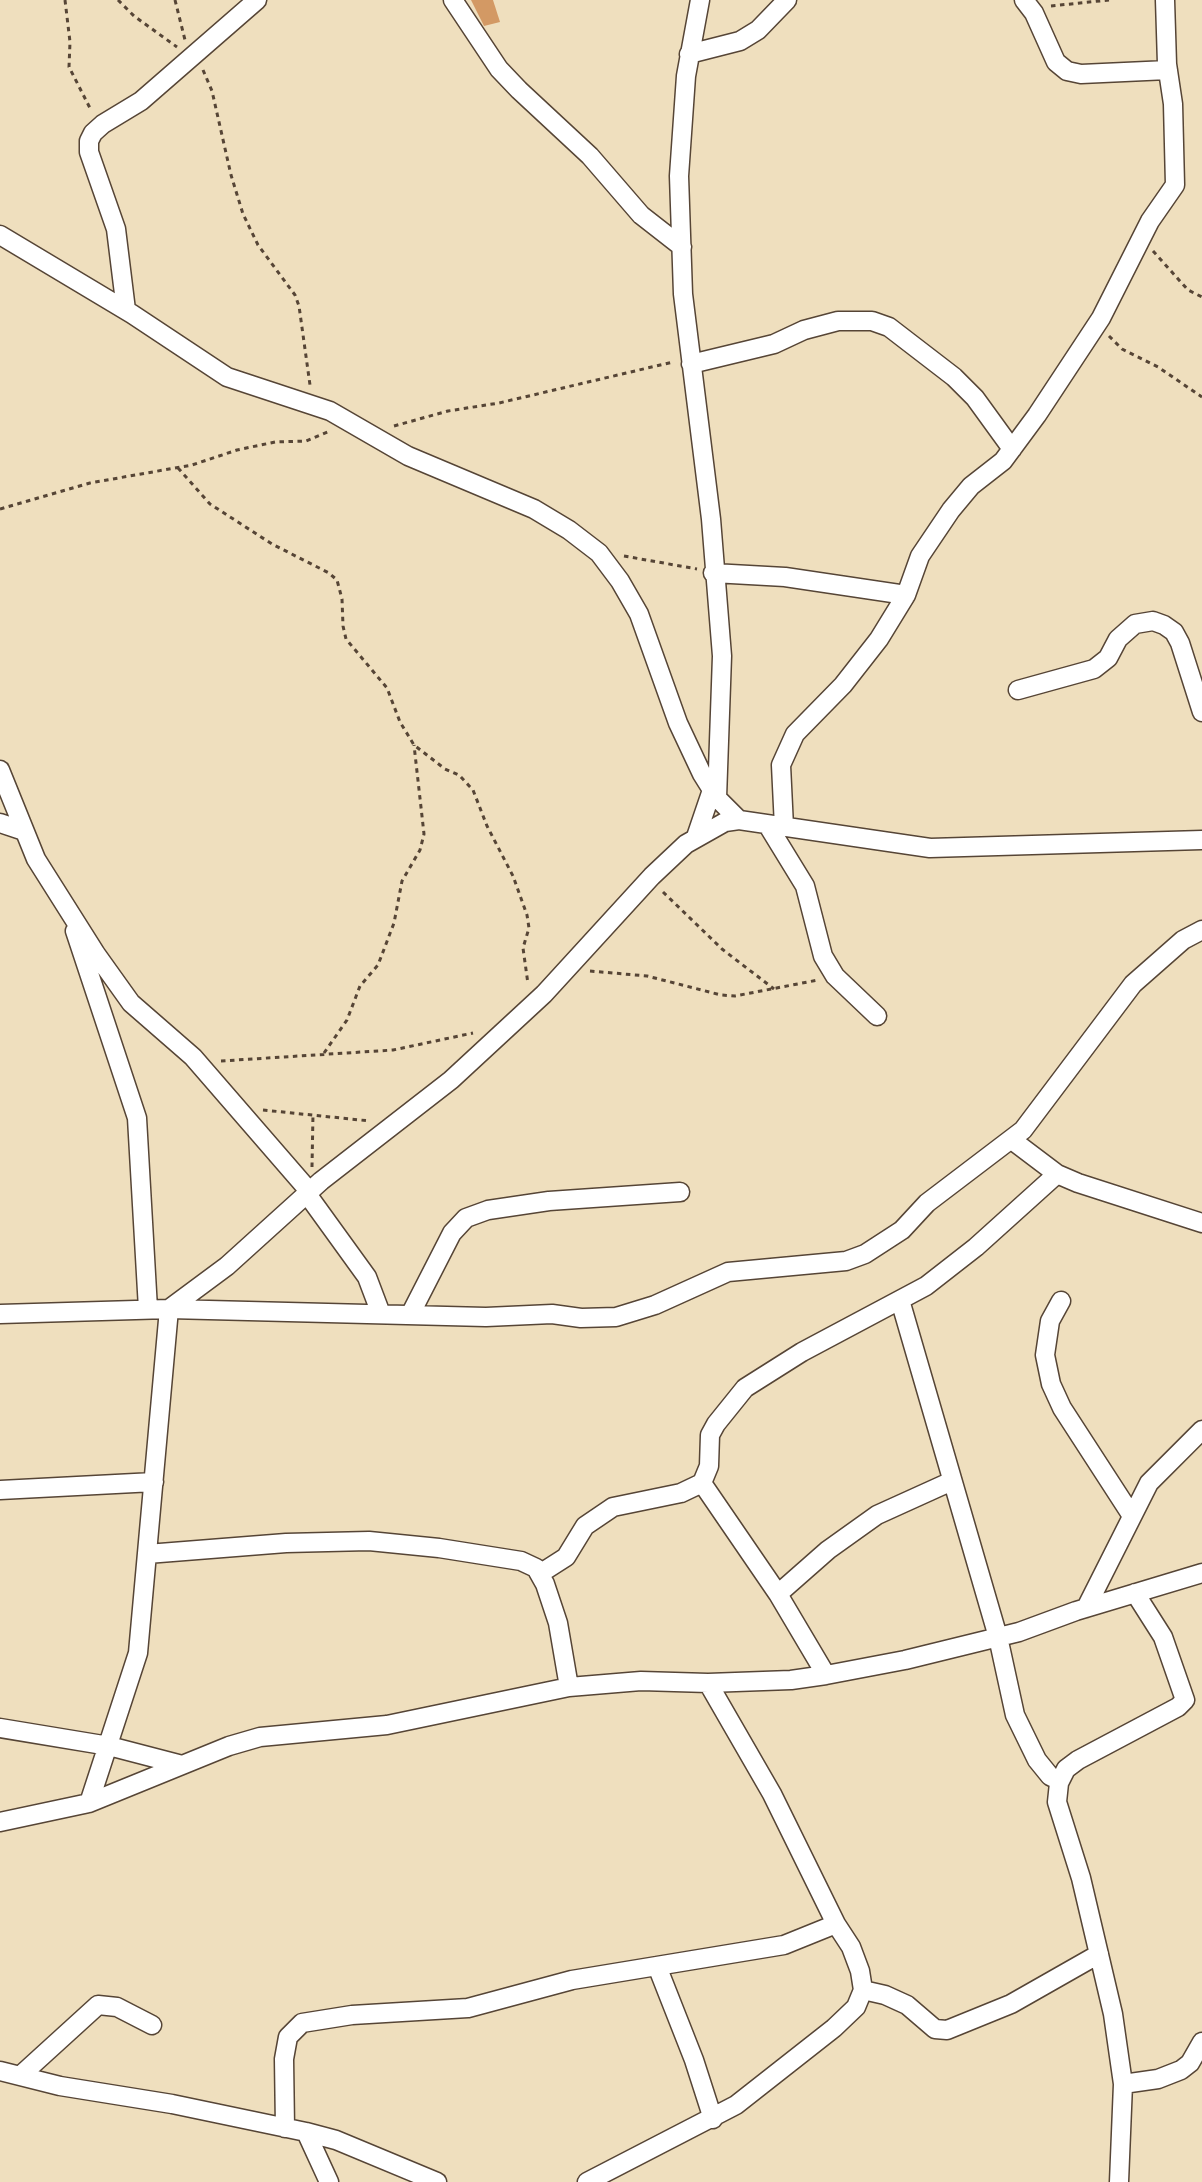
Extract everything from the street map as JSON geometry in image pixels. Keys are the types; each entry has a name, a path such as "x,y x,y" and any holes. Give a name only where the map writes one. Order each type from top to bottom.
{"street":[{"path":"126,310 116,229 89,152 89,141 99,128 141,101 257,0"},
{"path":"453,0 499,69 590,156 641,215 682,247"},
{"path":"696,837 715,794 722,656 713,573 711,519 683,294 679,177 689,54 700,0"},
{"path":"689,54 740,41 758,30 787,0"},
{"path":"877,1016 834,973 823,956 805,886 776,825 781,765 795,734 828,703 868,654 906,595 920,556 951,510 970,486 1003,461 1012,449 1097,323 1140,241 1174,185 1173,104 1168,69 1165,0"},
{"path":"1027,3 1056,62 1067,71 1081,74 1168,69"},
{"path":"0,235 126,310 226,377 316,407 369,433 408,456 534,509 569,530 598,553 620,581 639,614 678,723 715,794 740,820"},
{"path":"690,361 774,344 804,330 838,321 872,321 890,327 954,377 975,398 1012,449"},
{"path":"713,573 785,577 906,595"},
{"path":"1018,690 1094,669 1108,658 1118,639 1135,624 1153,621 1164,624 1177,637 1201,702"},
{"path":"0,770 36,860 131,1003 199,1064 308,1192 367,1277 381,1314"},
{"path":"88,1803 109,1746 138,1653 169,1309 227,1266 308,1192 451,1080 531,1007 652,876 686,844 725,822 740,820 930,848 1202,840"},
{"path":"0,822 24,831"},
{"path":"69,912 84,965 103,1011 137,1118 148,1309"},
{"path":"0,1314 169,1309 486,1317 552,1314 581,1318 616,1317 655,1305 728,1272 846,1261 865,1254 902,1230 927,1203 982,1159 1012,1140 1050,1098 1133,984 1183,940 1202,930"},
{"path":"1012,1140 1057,1174 1116,1197 1202,1223"},
{"path":"541,1573 566,1557 585,1526 613,1507 681,1493 702,1483 709,1466 710,1435 745,1388 801,1352 926,1286 976,1247 1057,1174"},
{"path":"410,1315 452,1233 466,1218 488,1210 549,1201 680,1192"},
{"path":"900,1300 998,1637 1020,1728 1037,1760 1050,1776 1060,1781"},
{"path":"1061,1301 1050,1321 1045,1355 1051,1384 1068,1418 1132,1516"},
{"path":"1086,1608 1149,1483 1202,1430"},
{"path":"778,1594 828,1550 877,1515 952,1481"},
{"path":"0,1490 154,1482"},
{"path":"702,1483 778,1594 826,1675"},
{"path":"147,1554 286,1543 369,1541 440,1548 520,1561 536,1568 541,1573 558,1623 569,1687"},
{"path":"0,1822 88,1803 182,1765 261,1737 387,1725 569,1687 641,1681 708,1683 791,1680 826,1675 905,1660 998,1637 1201,1574"},
{"path":"1119,2182 1123,2084 1113,2014 1081,1878 1057,1802 1060,1781 1066,1769 1078,1760 1181,1706 1185,1700 1164,1637 1135,1593"},
{"path":"588,2182 713,2119 735,2104 834,2028 856,2007 863,1990 860,1971 850,1947 836,1924 772,1794 708,1683"},
{"path":"0,1728 109,1746 182,1765"},
{"path":"285,2128 284,2059 288,2037 302,2023 352,2015 468,2008 572,1980 784,1945 836,1924"},
{"path":"863,1990 885,1995 907,2005 935,2029 947,2030 1011,2004 1099,1954"},
{"path":"657,1966 694,2060 713,2119"},
{"path":"20,2076 98,2005 117,2007 152,2025"},
{"path":"1123,2084 1158,2079 1181,2070 1190,2063 1202,2042"},
{"path":"0,2071 60,2086 172,2104 306,2132 336,2140 437,2182"},
{"path":"306,2132 329,2182"}],"path":[{"path":"65,0 70,42 69,66 99,128"},
{"path":"118,0 190,57 208,77 243,214 258,245 295,295 299,306 309,381 316,407"},
{"path":"175,0 190,57"},
{"path":"1027,3 1109,0"},
{"path":"1140,241 1155,253 1188,291 1202,297"},
{"path":"1097,323 1122,349 1158,367 1202,397"},
{"path":"369,433 448,411 499,403 690,361"},
{"path":"0,509 90,483 178,468 275,441 306,441 352,424"},
{"path":"178,468 210,504 272,544 329,573 337,580 342,599 346,639 387,688 400,722 414,745 468,783 513,876 529,928 524,948 531,1007"},
{"path":"598,553 658,560 713,573"},
{"path":"324,1053 347,1020 360,986 378,965 394,923 402,881 420,850 424,834 414,745"},
{"path":"652,876 676,906 722,949 774,989"},
{"path":"568,968 626,976 647,976 721,995 748,995 817,981 834,973"},
{"path":"199,1064 324,1053 393,1050 480,1031"},
{"path":"259,1110 348,1117 388,1128"},
{"path":"308,1192 312,1173 313,1114"}],"building":[{"path":"471,0 493,0 500,22 484,26"}]}
